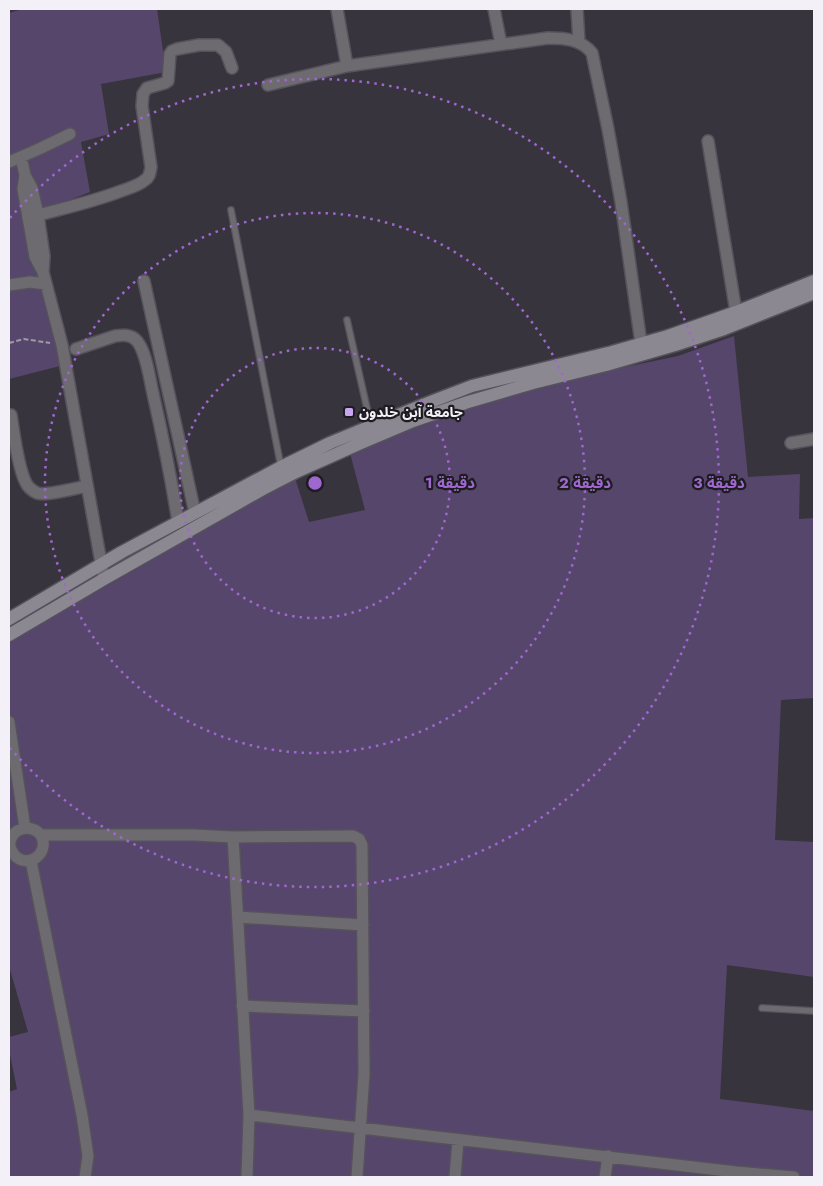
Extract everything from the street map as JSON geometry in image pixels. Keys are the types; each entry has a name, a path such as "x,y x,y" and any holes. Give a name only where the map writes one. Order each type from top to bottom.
{"main road":[{"path":"9,635 104,579 296,472 404,425 468,402 642,349 668,336 736,312 814,280"},
{"path":"9,619 194,513 281,467 330,443 371,426 472,386 612,352 676,345 724,329 814,293"}],"street":[{"path":"337,9 347,66"},
{"path":"494,9 501,44"},
{"path":"577,9 579,42"},
{"path":"268,85 347,66 548,38 562,38 579,42 588,48 592,53 608,129 621,202 642,349"},
{"path":"33,217 109,196 146,180 150,175 151,167 142,106 143,94 147,88 168,81 170,54 172,51 199,45 218,45 226,52 232,68"},
{"path":"9,162 70,134"},
{"path":"708,141 736,312"},
{"path":"21,157 25,174 32,188 33,217 44,256 45,278 62,345 104,579"},
{"path":"9,285 45,278"},
{"path":"144,281 194,513"},
{"path":"76,349 121,336 131,337 141,347 170,471 178,522"},
{"path":"11,415 20,462 29,487 36,493 45,494 87,486"},
{"path":"791,443 814,439"},
{"path":"9,722 25,828"},
{"path":"25,828 34,829 41,835 42,850 38,857 31,861 23,861 11,851 11,839 18,830 25,828"},
{"path":"41,835 353,836 359,839 362,846 364,1074 357,1177"},
{"path":"233,836 249,1115 248,1177"},
{"path":"31,861 82,1115 88,1156 85,1177"},
{"path":"238,917 363,925"},
{"path":"242,1006 364,1011"},
{"path":"249,1115 608,1156 735,1174 794,1177"},
{"path":"455,1177 458,1140"},
{"path":"605,1177 608,1156"}],"lane":[{"path":"231,210 281,467"},
{"path":"346,320 371,426"},
{"path":"762,1008 814,1010"}],"path":[{"path":"9,343 24,338 62,345"}],"shaded area":[{"path":"23,9 157,9 166,72 101,84 109,134 81,142 90,192 54,206 39,222 36,241 60,366 9,379 9,13"},
{"path":"734,336 748,477 800,474 799,519 814,518 814,698 781,700 775,840 814,842 814,977 727,965 720,1099 814,1111 814,1177 9,1177 9,1092 17,1089 9,1050 9,1037 28,1032 9,966 9,642 295,478 309,522 365,510 350,453 460,407 554,382 678,356"}],"place":[{"name":"جامعة آبن خلدون","path":"349,412"}]}
